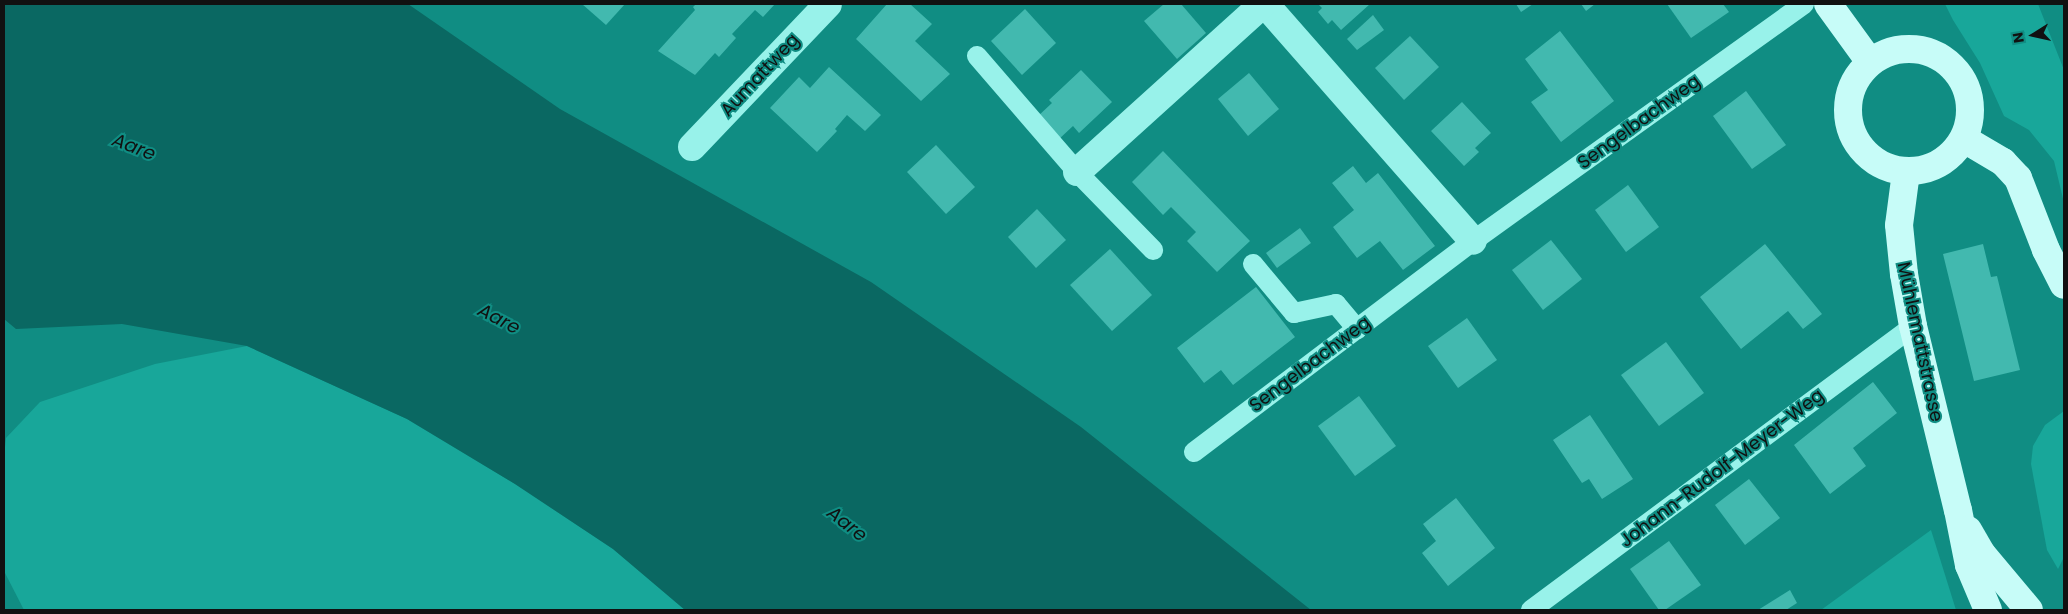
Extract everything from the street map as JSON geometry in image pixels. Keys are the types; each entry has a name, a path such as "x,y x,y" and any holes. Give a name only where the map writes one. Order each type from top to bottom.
{"main road":[{"path":"1828,4 1870,62"},
{"path":"1904,49 1923,50 1940,57 1955,69 1965,84 1970,102 1970,121 1964,139 1946,160 1920,171 1906,172 1891,169 1878,163 1857,143 1851,130 1848,100 1860,73 1870,62 1886,53 1904,49"},
{"path":"1964,139 2003,162 2018,178 2046,250 2064,285"},
{"name":"Mühlemattstrasse","path":"1906,172 1899,224 1904,274 1914,326 1958,510 1969,565 1988,610"},
{"name":"Mühlemattstrasse","path":"1958,510 1982,554 2029,610"}],"street":[{"name":"Aumattweg","path":"692,147 828,4"},
{"path":"1077,172 1264,4 1473,241"}],"lane":[{"name":"Sengelbachweg","path":"1194,452 1473,241 1804,4"},
{"path":"977,56 1077,172 1152,250"},
{"path":"1253,264 1294,313 1336,304 1357,329"},
{"name":"Johann-Rudolf-Meyer-Weg","path":"1531,610 1914,326"}],"green space":[{"path":"1945,4 2038,4 2064,70 2064,203 2054,161 2029,130 2004,116 1980,63"},
{"path":"247,346 407,419 515,484 613,549 685,610 24,610 4,571 4,456 6,438 40,402 155,364"},
{"path":"2064,411 2064,557 2058,569 2047,550 2031,464 2033,446 2045,425"},
{"path":"1931,530 1956,610 1821,610"}],"water":[{"name":"Aare","path":"4,4 408,4 560,109 871,282 1081,427 1311,610 685,610 613,549 515,484 407,419 247,346 122,324 16,329 4,319"}],"building":[{"path":"582,4 625,4 606,25"},
{"path":"696,4 775,4 763,17 755,10 732,34 736,38 719,57 715,53 695,75 658,51 695,10 693,7"},
{"path":"887,4 910,4 932,24 915,41 950,74 921,101 856,39"},
{"path":"1164,4 1181,4 1206,33 1177,59 1144,21"},
{"path":"1318,4 1370,4 1341,30 1332,20 1328,24 1318,12 1322,8"},
{"path":"1516,4 1533,4 1521,12"},
{"path":"1581,4 1595,4 1586,11"},
{"path":"1667,4 1723,4 1729,12 1691,38"},
{"path":"1025,9 1056,43 1022,75 991,41"},
{"path":"1373,15 1384,30 1357,50 1347,39"},
{"path":"1560,31 1614,101 1561,142 1531,102 1548,90 1525,59"},
{"path":"1410,36 1439,67 1404,100 1375,68"},
{"path":"829,67 881,115 865,131 847,115 835,129 837,131 817,152 770,108 799,77 810,88"},
{"path":"1081,70 1112,102 1079,133 1073,126 1058,140 1037,117 1052,103 1049,100"},
{"path":"1249,73 1279,109 1248,136 1218,99"},
{"path":"1746,91 1786,145 1752,169 1713,116"},
{"path":"1462,102 1491,133 1475,148 1479,152 1464,166 1431,131"},
{"path":"936,145 975,187 946,214 907,172"},
{"path":"1163,151 1250,241 1217,272 1187,241 1196,232 1171,207 1163,215 1132,182"},
{"path":"1353,166 1366,183 1378,173 1435,246 1403,270 1380,241 1357,258 1333,227 1354,210 1332,183"},
{"path":"1628,185 1659,227 1626,252 1595,210"},
{"path":"1037,209 1066,240 1036,268 1008,237"},
{"path":"1300,228 1311,243 1277,268 1266,253"},
{"path":"1551,240 1582,279 1543,310 1512,270"},
{"path":"1765,244 1822,314 1803,329 1788,311 1741,349 1700,297"},
{"path":"1983,244 1991,277 1997,276 2020,370 1974,381 1943,254"},
{"path":"1110,249 1152,295 1112,331 1070,285"},
{"path":"1256,287 1295,337 1233,385 1221,370 1204,383 1177,348"},
{"path":"1467,318 1497,360 1458,388 1428,346"},
{"path":"1666,342 1704,393 1659,426 1621,375"},
{"path":"1873,382 1897,413 1853,448 1866,466 1830,494 1794,445"},
{"path":"1359,396 1396,446 1355,476 1318,426"},
{"path":"1590,415 1633,479 1602,499 1589,479 1582,483 1553,440"},
{"path":"1749,479 1780,518 1745,545 1715,505"},
{"path":"1456,498 1495,548 1448,586 1422,553 1436,541 1423,524"},
{"path":"1669,541 1701,585 1665,610 1659,610 1630,569"},
{"path":"1790,590 1797,603 1786,610 1758,610"}]}
